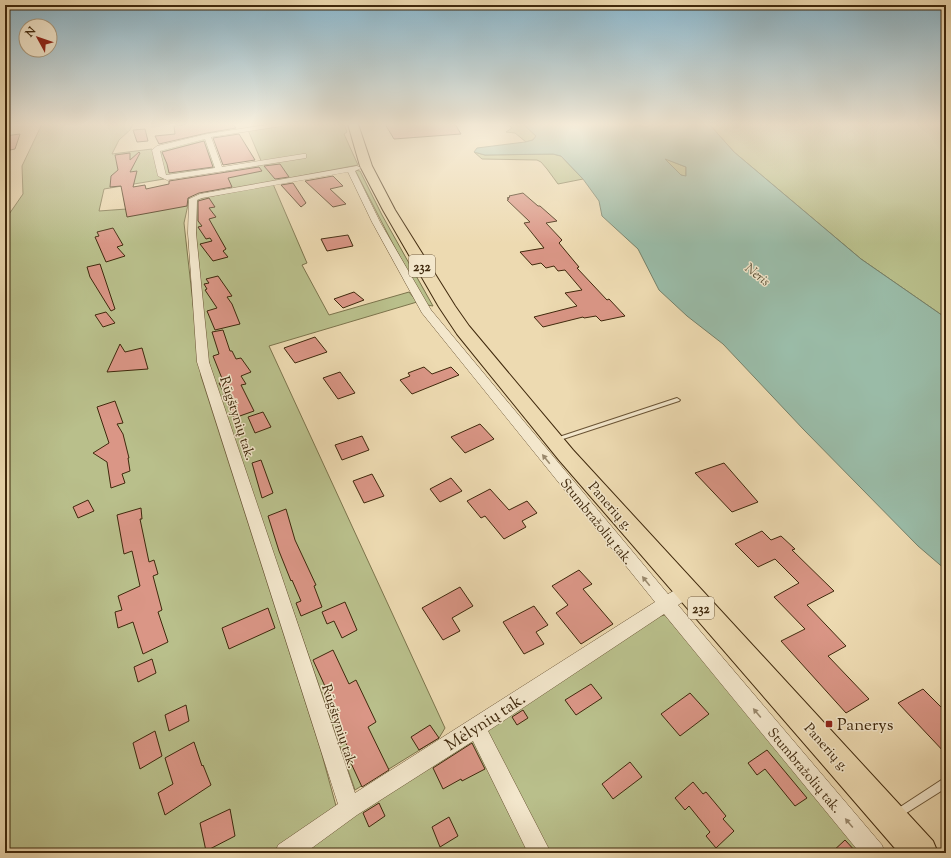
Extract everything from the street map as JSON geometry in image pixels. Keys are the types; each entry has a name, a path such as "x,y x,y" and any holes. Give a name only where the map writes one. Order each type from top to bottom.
{"main road":[{"name":"Panerių g.","path":"358,167 389,210 447,307 487,359 554,440 676,598 890,817 921,853"}],"street":[{"path":"159,164 162,176 167,178 252,164"},
{"path":"218,164 220,169"},
{"name":"Stumbražolių tak.","path":"358,167 376,222 426,311 676,598 874,853"},
{"name":"Rūgštynių tak.","path":"350,808 203,362 192,233 193,199 209,194 358,167"},
{"name":"Mėlynių tak.","path":"286,853 350,808 676,598"},
{"path":"476,728 540,853"}],"lane":[{"path":"554,440 677,400"},
{"path":"890,817 946,782"}],"green space":[{"path":"23,164 156,164 160,177 164,179 104,189 99,211 154,207 191,198 189,200 184,223 201,376 321,751 336,806 271,853 5,853 5,220 23,194"},
{"path":"163,164 216,164 217,167 165,176"},
{"path":"256,164 358,165 232,189 226,169"},
{"path":"543,164 569,164 583,179 558,184"},
{"path":"669,164 679,164 686,167 686,177 681,175"},
{"path":"748,164 946,164 946,318 861,259"},
{"path":"355,170 360,171 382,215 433,306 427,305 395,248"},
{"path":"273,184 307,263 302,265 329,315 409,292 417,302 269,346 445,728 439,738 355,790 223,408 206,353 196,237 195,201 198,199"},
{"path":"665,615 864,853 550,853 483,730 656,617"},
{"path":"474,735 536,853 293,853"}],"water":[{"name":"Neris","path":"569,164 670,164 681,175 686,176 686,167 678,164 748,164 861,259 946,318 946,570 918,546 804,430 723,344 687,316 659,290 638,249 602,216 599,201 583,179"}],"building":[{"path":"117,164 134,164 130,172 137,171 133,187 145,185 146,189 169,184 169,181 259,167 262,171 228,178 232,187 199,193 188,198 187,206 127,217 121,186 110,187 111,176 118,170"},
{"path":"167,164 212,164 213,167 169,173"},
{"path":"280,164 289,177 275,179 264,166"},
{"path":"333,176 343,186 330,189 346,204 333,207 305,181"},
{"path":"293,183 306,203 301,207 281,185"},
{"path":"523,193 557,221 546,223 562,240 559,243 579,267 577,268 607,300 609,299 625,316 601,321 596,316 583,317 543,327 534,317 577,306 565,293 582,290 565,270 558,271 554,266 546,268 541,263 532,265 520,252 544,248 524,223 530,222 507,200 509,199 507,198 510,197 509,196"},
{"path":"209,198 215,207 209,208 216,217 209,219 226,249 223,251 228,257 213,261 200,244 212,241 210,238 206,239 198,227 202,226 198,221 198,201"},
{"path":"113,228 123,245 117,247 125,256 106,262 95,237 99,236 97,232"},
{"path":"348,235 353,246 327,251 321,239"},
{"path":"100,264 115,309 111,311 90,277 87,267"},
{"path":"218,276 232,296 227,297 232,304 240,324 215,330 207,311 217,308 205,290 207,289 204,284 209,283 206,279"},
{"path":"354,292 364,300 343,308 334,299"},
{"path":"106,312 115,323 103,327 95,315"},
{"path":"223,330 230,351 232,351 236,359 241,358 251,372 241,376 246,384 241,385 254,411 234,418 219,383 223,381 213,356 219,354 212,332"},
{"path":"315,337 327,352 295,363 284,348"},
{"path":"120,344 125,352 142,348 148,369 107,372"},
{"path":"424,367 432,374 451,367 459,375 412,394 400,380 410,376 408,373"},
{"path":"340,372 355,393 338,399 323,378"},
{"path":"115,401 123,423 117,424 123,434 129,458 130,471 122,474 125,483 111,488 107,462 93,453 109,443 97,407"},
{"path":"263,412 271,427 255,433 248,417"},
{"path":"480,424 494,439 465,453 451,437"},
{"path":"362,436 369,450 342,460 335,445"},
{"path":"261,460 273,493 262,498 252,463"},
{"path":"724,463 758,502 732,512 695,473"},
{"path":"372,474 384,496 364,503 353,481"},
{"path":"451,478 462,491 440,502 430,489"},
{"path":"490,489 509,510 527,501 537,513 522,521 526,527 504,539 485,516 481,518 467,501"},
{"path":"88,500 94,511 78,518 73,507"},
{"path":"141,508 142,519 140,519 149,562 154,560 158,574 153,576 162,610 158,612 168,642 143,654 133,622 118,628 115,612 122,610 118,596 140,586 132,551 124,554 117,515"},
{"path":"286,509 295,540 316,585 314,586 322,607 301,616 296,603 301,601 279,551 268,516"},
{"path":"762,531 771,540 781,536 795,549 792,550 834,591 807,605 846,646 828,656 869,699 846,713 781,641 805,629 774,597 799,583 775,559 758,567 735,544"},
{"path":"579,570 592,584 583,589 613,624 581,644 556,613 568,605 552,586"},
{"path":"460,587 473,606 452,618 460,631 443,640 422,608"},
{"path":"345,602 357,630 342,638 334,621 327,624 322,612"},
{"path":"534,606 548,625 536,632 544,644 524,654 503,622"},
{"path":"268,608 275,628 229,649 222,628"},
{"path":"333,650 349,684 356,680 376,722 368,727 389,770 362,787 350,761 353,759 325,697 329,695 313,660"},
{"path":"152,659 156,673 138,682 134,667"},
{"path":"591,684 602,698 576,715 565,700"},
{"path":"923,689 946,712 946,754 898,703"},
{"path":"690,693 709,714 680,736 661,714"},
{"path":"186,705 189,721 169,731 165,715"},
{"path":"523,710 528,718 517,725 512,717"},
{"path":"430,725 439,738 419,750 411,737"},
{"path":"155,731 162,756 140,769 133,743"},
{"path":"194,742 202,766 203,765 211,785 165,815 158,793 173,784 165,758"},
{"path":"472,743 485,769 462,781 461,779 443,789 433,768"},
{"path":"767,750 807,798 795,806 765,769 757,775 748,763"},
{"path":"630,762 642,777 613,799 602,784"},
{"path":"693,782 703,794 706,792 726,816 723,819 734,831 716,848 706,836 710,832 689,806 685,810 675,798"},
{"path":"379,803 385,816 369,827 363,813"},
{"path":"230,809 235,836 206,851 200,823"},
{"path":"449,817 458,836 440,847 432,827"},
{"path":"845,840 857,853 831,853"}],"place":[{"name":"Panerys","path":"829,724"}]}
